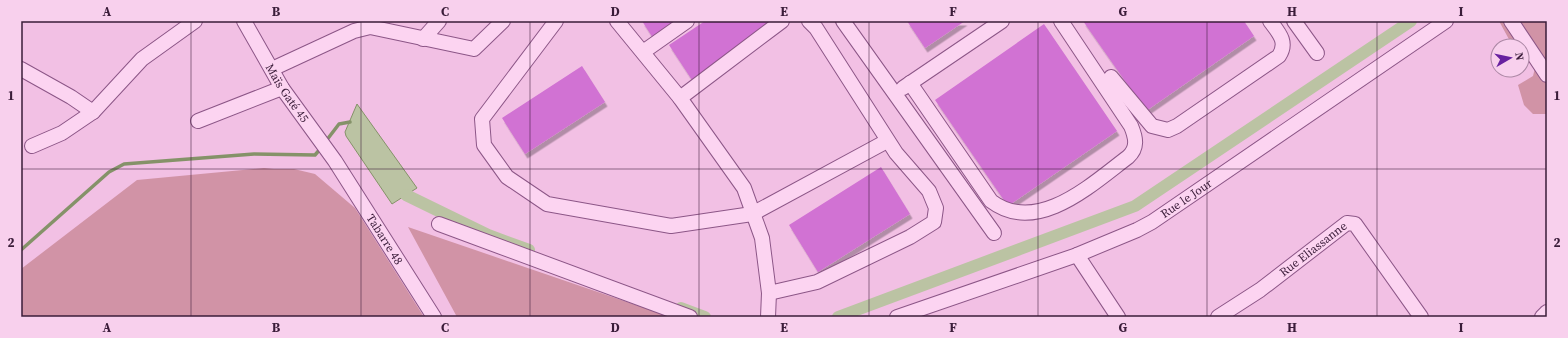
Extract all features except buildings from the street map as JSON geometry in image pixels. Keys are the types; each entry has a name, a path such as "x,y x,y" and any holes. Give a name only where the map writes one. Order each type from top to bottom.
{"street":[{"path":"32,146 62,133 93,112 142,59 195,21"},
{"name":"Maïs Gaté 45","path":"244,21 282,88 335,161"},
{"path":"423,39 439,21"},
{"path":"272,69 369,24 423,39 474,49 503,21"},
{"path":"556,21 482,119 484,145 507,177 547,204 671,226 752,214 887,141"},
{"path":"617,21 680,98 744,188 752,214 762,238 769,293 768,317"},
{"path":"643,52 686,21"},
{"path":"680,98 782,21"},
{"path":"769,293 817,282 910,237 934,222 936,208 929,191 887,141 850,79 816,28 809,21"},
{"path":"843,21 994,234"},
{"path":"894,93 1002,21"},
{"path":"910,83 991,201 1001,209 1012,212 1031,212 1066,202 1133,153 1135,144 1131,126 1061,21"},
{"path":"1112,76 1152,126 1168,130 1178,126 1279,56 1283,49 1284,43 1281,35 1270,21"},
{"path":"1294,21 1317,53"},
{"name":"Rue le Jour","path":"897,317 1077,255 1137,230 1152,222 1446,21"},
{"path":"1511,21 1547,75"},
{"path":"21,69 71,97 93,112"},
{"path":"198,121 282,88"},
{"name":"Tabarre 48","path":"335,161 434,317"},
{"name":"Rue Eliassanne","path":"1218,317 1260,290 1347,223 1351,223 1355,224 1421,317"},
{"path":"439,224 690,317"},
{"path":"1077,255 1118,317"},
{"path":"1542,317 1547,312"}],"shaded area":[{"path":"1499,21 1547,21 1547,114 1533,114 1524,105 1518,85 1533,76 1535,68 1530,59 1530,38 1508,38"},
{"path":"357,104 417,188 392,204 346,136 345,132"},
{"path":"264,168 294,169 315,174 355,208 424,317 21,317 21,269 137,180"},
{"path":"408,227 671,317 457,317"}],"waterway":[{"path":"838,317 1135,206 1411,21"},
{"path":"326,141 339,124 350,122"},
{"path":"21,250 109,172 124,164 254,154 315,155 321,148"},
{"path":"406,195 488,235 529,250"},
{"path":"681,308 705,317"}]}
